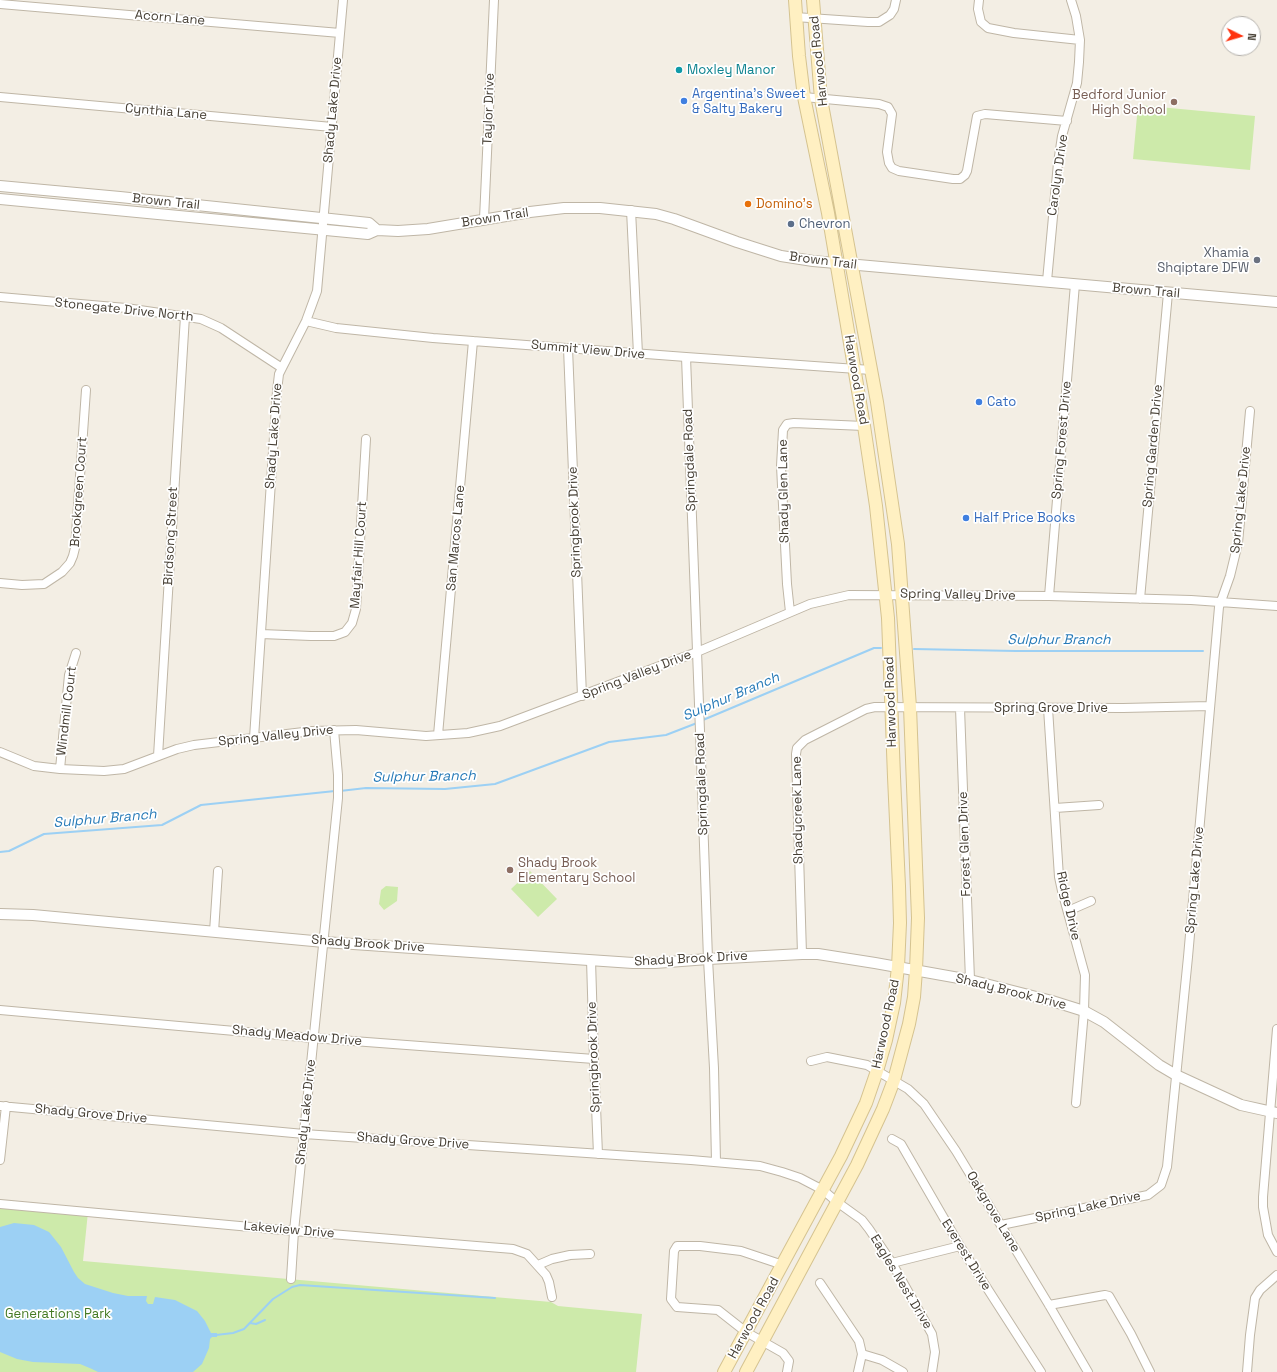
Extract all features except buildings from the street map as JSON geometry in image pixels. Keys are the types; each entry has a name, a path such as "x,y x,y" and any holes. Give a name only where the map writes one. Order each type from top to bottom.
{"main road":[{"name":"Harwood Road","path":"724,1372 783,1265 857,1123 878,1071 894,1002 898,967 900,923 899,886 888,618 876,506 864,426 828,213 804,97 795,17 795,0"},
{"name":"Harwood Road","path":"746,1372 857,1165 874,1130 894,1080 909,1024 914,996 916,970 918,918 910,708 896,530 882,433 821,99 813,0"}],"street":[{"name":"Shady Lake Drive","path":"254,738 279,374 306,321 317,291 343,0"},
{"name":"Taylor Drive","path":"484,219 494,0"},
{"path":"795,17 879,22 890,15 894,9 896,0"},
{"path":"979,0 978,10 981,22 988,28 1014,33 1080,40"},
{"name":"Carolyn Drive","path":"1047,281 1058,163 1066,121 1077,83 1079,62 1080,40 1076,16 1071,0"},
{"name":"Acorn Lane","path":"0,4 340,33"},
{"name":"Cynthia Lane","path":"0,97 332,126"},
{"path":"804,97 879,104 888,107 892,114 887,152 889,163 892,168 899,171 953,179 960,178 965,175 967,171 977,116 985,114 1066,121"},
{"name":"Brown Trail","path":"0,186 369,223 377,230"},
{"path":"119,210 120,197"},
{"name":"Brown Trail","path":"0,199 368,234 377,230 398,231 428,229 484,219 564,208 631,210 674,218 737,242 781,256 813,261 1277,302"},
{"path":"631,210 638,354"},
{"name":"Spring Forest Drive","path":"1049,596 1075,284"},
{"name":"Spring Garden Drive","path":"1140,599 1168,293"},
{"name":"Stonegate Drive North","path":"0,297 126,308 201,319 221,328 282,368"},
{"name":"Birdsong Street","path":"158,756 185,316"},
{"name":"Summit View Drive","path":"306,321 336,328 473,341 871,370"},
{"name":"San Marcos Lane","path":"438,735 473,341"},
{"name":"Springbrook Drive","path":"568,348 582,696"},
{"name":"Springdale Road","path":"686,357 698,652 708,959 714,1068 716,1162"},
{"name":"Brookgreen Court","path":"0,583 30,585 44,584 62,572 70,563 75,548 86,390"},
{"name":"Spring Lake Drive","path":"1001,1225 1148,1194 1161,1185 1167,1166 1188,957 1220,602 1230,576 1238,543 1250,411"},
{"name":"Shady Glen Lane","path":"790,612 787,584 782,474 783,430 787,424 794,423 864,426"},
{"name":"Mayfair Hill Court","path":"261,634 334,636 345,632 352,623 356,609 366,439"},
{"name":"Spring Valley Drive","path":"0,752 34,766 104,771 124,769 177,749 194,745 312,731 356,730 426,736 468,733 492,728 582,696 698,652 810,604 834,597 849,595 1049,596 1220,602 1277,606"},
{"name":"Windmill Court","path":"60,769 69,675 76,653"},
{"name":"Spring Grove Drive","path":"891,706 910,708 1123,708 1210,706"},
{"name":"Shadycreek Lane","path":"802,954 797,748 805,740 866,709 891,706"},
{"name":"Forest Glen Drive","path":"960,708 970,980"},
{"name":"Ridge Drive","path":"1048,708 1060,877 1062,891 1085,975 1084,1011 1076,1103"},
{"name":"Shady Lake Drive","path":"291,1279 294,1231 338,798 338,775 334,730"},
{"path":"1055,808 1099,805"},
{"path":"214,932 218,871"},
{"path":"1068,911 1091,901"},
{"name":"Shady Brook Drive","path":"0,914 33,915 324,942 591,960 655,963 818,954 970,980 1052,1001 1084,1011 1104,1022 1160,1065 1176,1074 1241,1105 1274,1113"},
{"name":"Springbrook Drive","path":"591,960 598,1154"},
{"name":"Shady Meadow Drive","path":"0,1010 313,1038 594,1059"},
{"path":"1277,1029 1274,1113 1263,1207 1268,1235 1277,1252"},
{"name":"Oakgrove Lane","path":"811,1061 827,1057 867,1064 908,1089 924,1104 956,1151 1088,1372"},
{"path":"0,1160 3,1106"},
{"name":"Shady Grove Drive","path":"3,1106 304,1134 760,1166 800,1178 823,1190"},
{"name":"Everest Drive","path":"892,1139 901,1144 960,1246 1041,1372"},
{"name":"Eagles Nest Drive","path":"823,1190 862,1220 892,1262 932,1334 935,1352 932,1372"},
{"name":"Lakeview Drive","path":"0,1204 294,1231 513,1249 526,1254 538,1265 546,1275 552,1297"},
{"path":"783,1265 741,1251 700,1246 677,1246 674,1251 671,1299 677,1307 718,1310 746,1332 783,1353 788,1361 787,1372"},
{"path":"892,1262 960,1246"},
{"path":"538,1265 552,1259 570,1255 590,1254"},
{"path":"1247,1372 1255,1298 1260,1290 1277,1275"},
{"path":"820,1283 859,1341 862,1354 858,1372"},
{"path":"1049,1305 1105,1295 1109,1296 1131,1334 1150,1372"},
{"path":"862,1354 882,1360 903,1372"}],"green space":[{"path":"1138,105 1255,116 1250,170 1133,159"},
{"path":"530,871 557,899 538,917 511,889"},
{"path":"386,886 398,887 397,901 384,910 379,904 381,890"},
{"name":"Generations Park","path":"0,1204 88,1212 83,1261 551,1302 558,1306 642,1314 636,1372 0,1372"}],"water":[{"path":"14,1223 34,1225 49,1232 61,1247 78,1278 85,1284 128,1296 147,1296 146,1301 148,1304 153,1304 155,1297 175,1300 197,1311 205,1321 211,1333 217,1333 217,1337 212,1337 210,1339 209,1348 202,1364 193,1372 98,1372 80,1364 33,1362 17,1359 0,1352 0,1227"}],"waterway":[{"name":"Sulphur Branch","path":"703,720 874,648 881,648"},
{"name":"Sulphur Branch","path":"914,649 1016,651 1203,651"},
{"name":"Sulphur Branch","path":"340,791 366,788 445,789 495,784 609,742 666,735 697,723"},
{"name":"Sulphur Branch","path":"0,852 9,851 44,834 162,825 201,805 335,791"},
{"path":"216,1335 233,1333 244,1329 273,1299 292,1287 300,1285 495,1298"},
{"path":"250,1323 256,1324 265,1320"}],"place":[{"name":"Moxley Manor","path":"679,70"},
{"name":"Argentina's Sweet & Salty Bakery","path":"684,101"},
{"name":"Bedford Junior High School","path":"1174,102"},
{"name":"Domino's","path":"748,204"},
{"name":"Chevron","path":"791,224"},
{"name":"Xhamia Shqiptare DFW","path":"1257,260"},
{"name":"Cato","path":"979,402"},
{"name":"Half Price Books","path":"966,518"},
{"name":"Shady Brook Elementary School","path":"510,870"}]}
